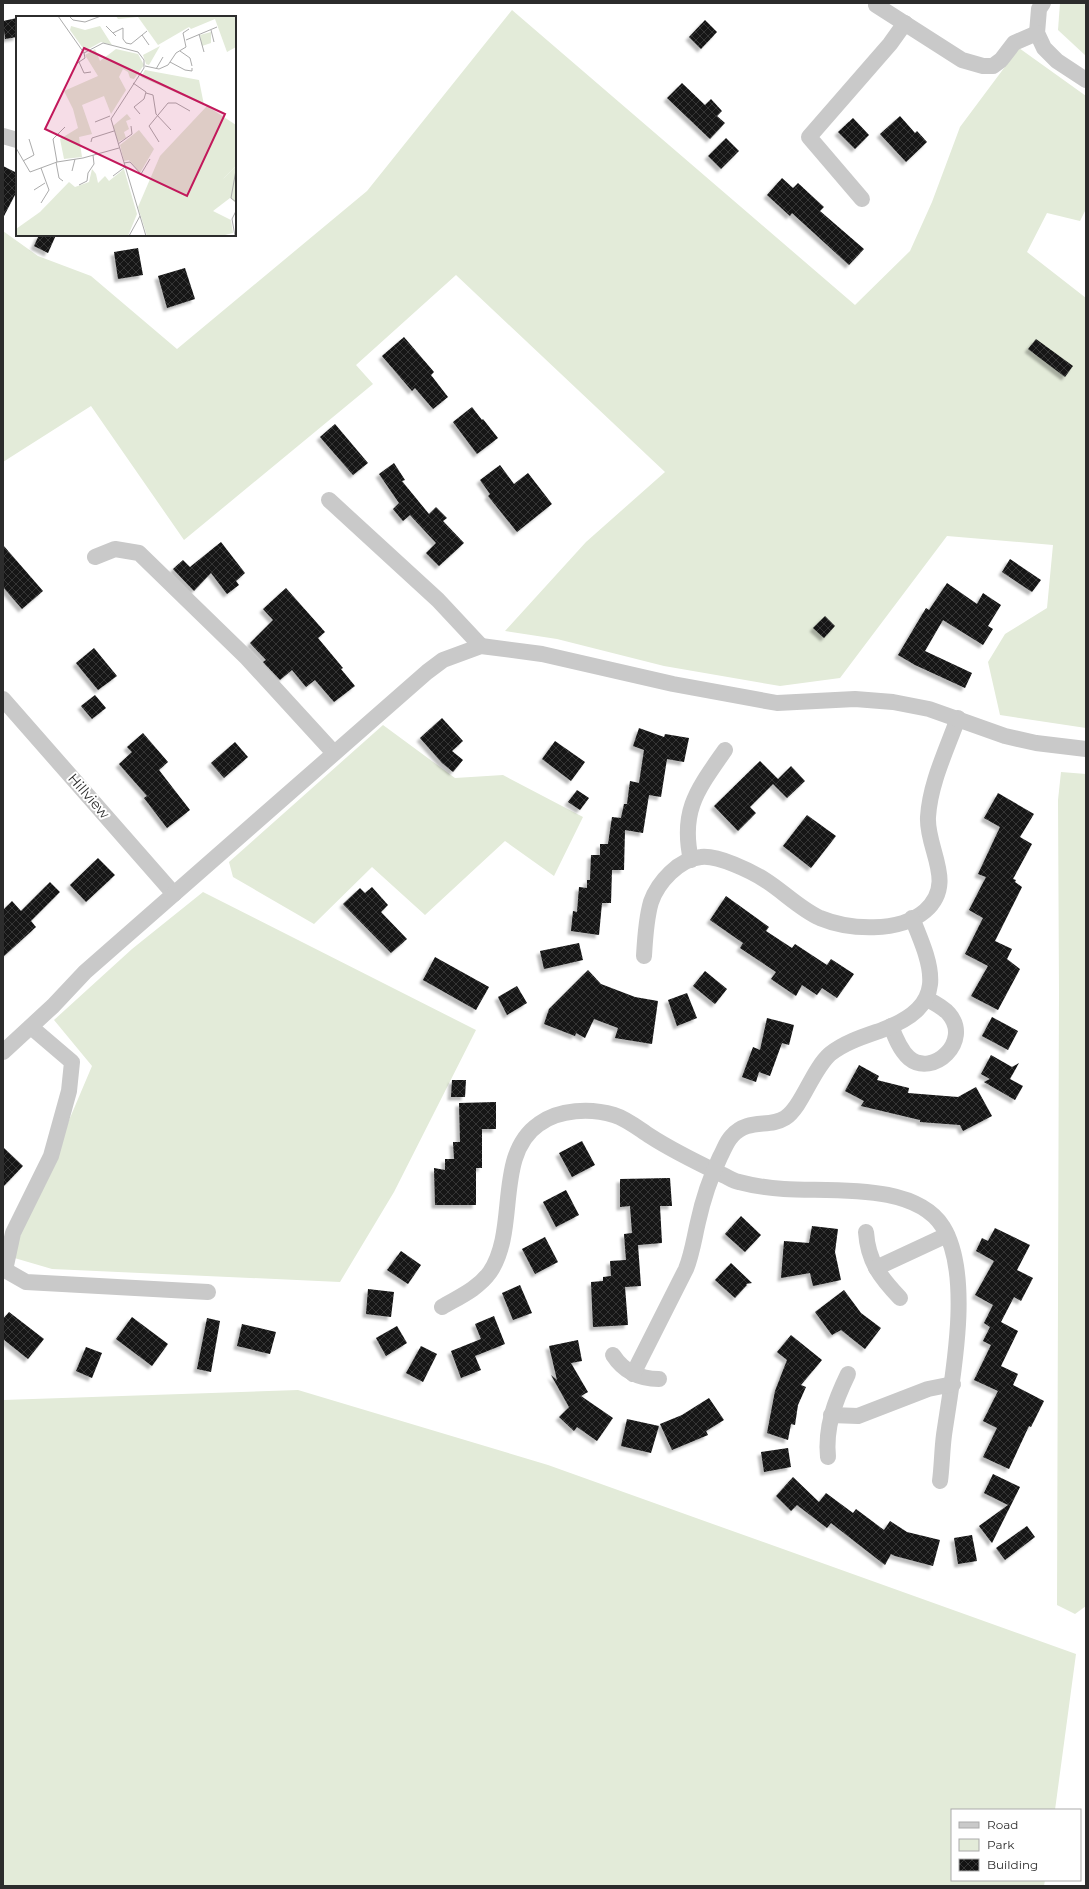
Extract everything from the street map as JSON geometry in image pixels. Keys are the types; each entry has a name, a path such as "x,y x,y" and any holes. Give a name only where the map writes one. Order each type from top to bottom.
{"street":[{"path":"1043,3 1039,9 1037,33 1044,48 1086,80"},
{"path":"876,5 962,60 983,66 993,66 1001,60 1014,43 1037,33"},
{"path":"862,199 809,137 906,24"},
{"path":"3,136 16,140"},
{"path":"329,500 438,600 481,646"},
{"path":"96,557 115,549 139,554 247,658 334,753"},
{"path":"3,1052 85,972 334,753 443,660 481,646 542,654 673,684 778,703 855,699 878,700 928,709 958,718 1005,736 1036,743 1086,749"},
{"name":"Hillview","path":"3,698 174,894"},
{"path":"644,956 648,914 652,901 666,878 687,861 701,856 735,865 765,880 804,909 834,923 858,928 890,926 912,918 925,911 936,895 941,878 928,818 941,765 958,718"},
{"path":"691,860 687,833 690,810 702,782 725,750"},
{"path":"633,1374 686,1269 692,1253 697,1224 713,1170 724,1147 732,1136 741,1129 753,1124 776,1122 785,1118 794,1110 812,1077 830,1054 858,1038 891,1026 916,1011 927,999 930,990 929,966 926,950 912,918"},
{"path":"891,1026 898,1044 910,1059 927,1063 936,1061 949,1053 957,1034 956,1026 951,1016 944,1009 927,999"},
{"path":"30,1027 72,1062 70,1091 51,1156 13,1233 5,1270 26,1282 208,1292"},
{"path":"442,1307 479,1285 490,1273 498,1256 504,1237 511,1174 516,1155 527,1135 540,1123 560,1114 597,1112 616,1116 670,1148 713,1170 736,1181 758,1187 786,1190 843,1190 870,1192 898,1198 916,1204 930,1213 943,1226 956,1263 958,1324 953,1384 943,1438 940,1481"},
{"path":"866,1232 867,1248 876,1268 900,1298"},
{"path":"876,1268 947,1235"},
{"path":"613,1355 620,1365 633,1374 645,1379 658,1379"},
{"path":"828,1457 826,1441 831,1415 834,1404 848,1374"},
{"path":"831,1415 858,1416 928,1389 953,1384"}],"green space":[{"path":"1060,3 1086,3 1086,56 1058,30"},
{"path":"512,10 855,305 910,251 932,202 960,127 1019,48 1086,96 1086,209 1080,221 1047,213 1027,252 1086,298 1086,728 1000,715 988,662 1005,634 1047,608 1053,545 947,536 840,678 780,686 664,666 557,639 505,631 586,542 665,472 456,275 356,365 373,384 184,540 91,406 3,462 3,231 38,256 91,276 177,349 367,191"},
{"path":"383,725 455,778 503,775 583,817 554,876 505,841 425,915 372,867 314,924 233,877 229,862"},
{"path":"1061,772 1086,774 1086,1606 1075,1614 1057,1605 1059,993 1058,800"},
{"path":"203,892 476,1030 394,1192 340,1282 52,1269 11,1257 92,1066 54,1020 132,949"},
{"path":"298,1390 548,1465 1076,1654 1055,1809 951,1809 951,1881 1045,1881 1044,1886 3,1886 3,1400"}],"building":[{"path":"16,18 16,37 5,39 3,21"},
{"path":"705,20 717,32 701,49 689,37"},
{"path":"682,83 705,105 711,99 722,111 717,116 725,123 710,139 667,98"},
{"path":"900,116 915,133 917,131 927,142 906,162 880,134"},
{"path":"853,118 869,135 855,149 838,132"},
{"path":"726,138 739,151 721,169 708,156"},
{"path":"3,166 16,172 16,193 3,218"},
{"path":"782,178 793,188 798,183 824,207 820,211 864,249 849,265 792,213 790,216 767,195"},
{"path":"39,236 56,236 48,253 34,246"},
{"path":"138,248 143,275 118,279 114,252"},
{"path":"185,268 195,299 167,308 158,276"},
{"path":"404,337 434,372 431,375 448,397 433,409 415,388 412,391 382,356"},
{"path":"1036,339 1073,366 1065,377 1028,349"},
{"path":"472,407 498,438 477,454 453,422"},
{"path":"335,424 368,463 353,475 320,437"},
{"path":"394,463 405,480 402,481 429,514 436,507 447,518 443,521 464,543 439,566 426,553 436,543 410,515 403,521 393,509 399,503 379,474"},
{"path":"500,465 514,484 528,473 552,504 517,532 488,496 490,494 480,480"},
{"path":"221,542 245,573 236,581 239,585 227,594 211,573 194,591 173,569 183,560 190,567"},
{"path":"3,545 43,591 22,609 3,587"},
{"path":"1010,559 1041,580 1032,592 1002,572"},
{"path":"947,583 977,604 983,593 1001,605 988,626 993,629 983,645 943,620 925,651 972,673 965,688 915,665 898,655 926,608 929,610"},
{"path":"286,588 325,632 318,638 343,668 341,669 355,686 334,702 315,680 306,687 292,670 280,680 263,662 266,660 250,643 273,620 263,609"},
{"path":"825,616 835,626 824,638 813,628"},
{"path":"94,648 117,676 98,690 76,663"},
{"path":"95,695 106,708 92,719 81,706"},
{"path":"442,718 463,741 452,751 463,760 453,772 442,763 420,738"},
{"path":"639,728 664,737 665,734 689,738 684,762 667,759 661,797 649,795 643,833 625,830 624,870 612,870 611,903 602,903 599,935 571,931 573,911 577,912 579,887 587,888 587,880 590,880 591,855 600,855 600,844 608,844 612,817 621,818 624,804 627,804 630,781 639,783 644,750 633,746"},
{"path":"143,733 168,762 159,770 190,810 167,828 144,798 147,796 119,764 132,752 127,747"},
{"path":"555,741 585,762 571,781 542,759"},
{"path":"235,742 248,757 224,778 211,763"},
{"path":"760,761 778,779 791,766 805,781 787,798 773,784 750,807 756,813 738,831 714,806"},
{"path":"577,790 589,798 580,810 568,802"},
{"path":"998,793 1034,814 1020,837 1032,844 1013,879 1016,880 1015,882 1022,887 995,941 1012,949 1007,959 1020,969 998,1010 971,996 988,966 965,954 983,918 969,910 986,877 978,874 1000,827 984,818"},
{"path":"807,815 836,836 811,868 783,846"},
{"path":"98,858 115,875 86,902 70,885"},
{"path":"50,882 60,892 31,921 36,927 3,957 3,910 12,901 21,911"},
{"path":"372,887 388,905 381,912 407,939 391,953 343,904 360,888 365,893"},
{"path":"726,896 769,927 766,931 792,948 795,944 827,965 831,959 854,974 837,998 822,988 817,995 802,985 796,996 771,979 776,972 740,948 743,943 710,920"},
{"path":"579,943 583,960 544,969 540,951"},
{"path":"435,957 489,987 476,1010 423,980"},
{"path":"588,970 601,984 635,997 658,1001 652,1044 615,1038 618,1028 594,1019 585,1038 576,1033 575,1036 544,1024 549,1009"},
{"path":"705,971 727,989 715,1004 693,986"},
{"path":"517,986 527,1003 507,1015 498,997"},
{"path":"687,993 697,1018 677,1026 668,1000"},
{"path":"992,1017 1018,1031 1008,1050 982,1036"},
{"path":"767,1018 794,1025 789,1045 782,1043 770,1076 759,1072 756,1082 742,1077 753,1047 760,1050"},
{"path":"991,1055 1012,1067 1019,1063 1010,1079 1023,1086 1015,1100 984,1082 990,1079 981,1074"},
{"path":"859,1065 879,1076 877,1080 909,1088 908,1093 958,1097 976,1087 992,1116 963,1131 960,1125 920,1122 920,1120 861,1106 864,1101 845,1091"},
{"path":"452,1080 466,1080 465,1097 451,1097"},
{"path":"496,1102 496,1129 482,1129 482,1168 476,1168 476,1205 435,1205 434,1168 445,1170 445,1159 454,1159 453,1142 460,1142 459,1103"},
{"path":"582,1141 595,1165 572,1177 559,1153"},
{"path":"3,1147 23,1166 3,1187"},
{"path":"670,1178 672,1206 660,1206 662,1243 638,1245 641,1286 625,1287 628,1325 593,1327 591,1282 603,1281 603,1277 611,1276 610,1261 626,1260 624,1234 632,1233 630,1206 620,1207 620,1179"},
{"path":"566,1190 579,1215 556,1227 543,1202"},
{"path":"741,1216 761,1235 745,1252 725,1234"},
{"path":"812,1226 838,1229 835,1252 841,1280 813,1286 810,1273 781,1278 784,1241 809,1243"},
{"path":"995,1228 1030,1245 1017,1270 1033,1278 1021,1301 1014,1297 1001,1322 1018,1331 1001,1366 1018,1374 1013,1385 1044,1401 1031,1427 1029,1426 1009,1469 983,1457 997,1428 983,1421 998,1391 974,1380 991,1345 983,1341 990,1327 984,1323 993,1305 975,1295 994,1261 976,1251 982,1238 988,1241"},
{"path":"545,1237 558,1262 535,1274 522,1249"},
{"path":"401,1251 421,1265 408,1284 387,1270"},
{"path":"731,1263 752,1283 746,1284 747,1285 735,1298 715,1280"},
{"path":"520,1285 532,1313 513,1320 502,1293"},
{"path":"368,1289 394,1292 391,1317 366,1314"},
{"path":"844,1290 861,1313 881,1328 865,1349 841,1330 832,1335 815,1312"},
{"path":"9,1312 44,1339 28,1359 3,1339 3,1319"},
{"path":"494,1316 505,1344 475,1356 481,1370 461,1378 451,1351 481,1339 475,1324"},
{"path":"132,1317 168,1344 152,1366 116,1339"},
{"path":"207,1318 220,1321 211,1372 197,1369"},
{"path":"242,1324 276,1332 270,1354 237,1346"},
{"path":"397,1326 407,1343 386,1356 376,1338"},
{"path":"791,1335 822,1360 801,1385 806,1387 798,1405 795,1425 791,1424 788,1440 767,1433 775,1391 787,1360 777,1352"},
{"path":"578,1340 582,1361 571,1363 588,1392 581,1396 613,1418 597,1441 577,1427 574,1431 559,1417 569,1407 551,1375 557,1380 549,1346"},
{"path":"421,1346 437,1354 423,1382 406,1373"},
{"path":"86,1347 102,1353 92,1378 76,1371"},
{"path":"709,1398 724,1420 706,1431 708,1435 672,1450 660,1424 682,1415"},
{"path":"627,1419 659,1426 651,1453 621,1446"},
{"path":"788,1448 791,1467 764,1472 761,1452"},
{"path":"993,1474 1020,1487 992,1543 979,1526 1008,1505 984,1493"},
{"path":"793,1477 819,1502 826,1493 853,1513 856,1509 884,1530 890,1521 907,1532 940,1540 933,1566 891,1554 885,1565 831,1523 827,1528 797,1505 791,1511 776,1496"},
{"path":"1027,1526 1035,1537 1005,1560 996,1548"},
{"path":"972,1535 977,1561 958,1564 954,1538"}]}
